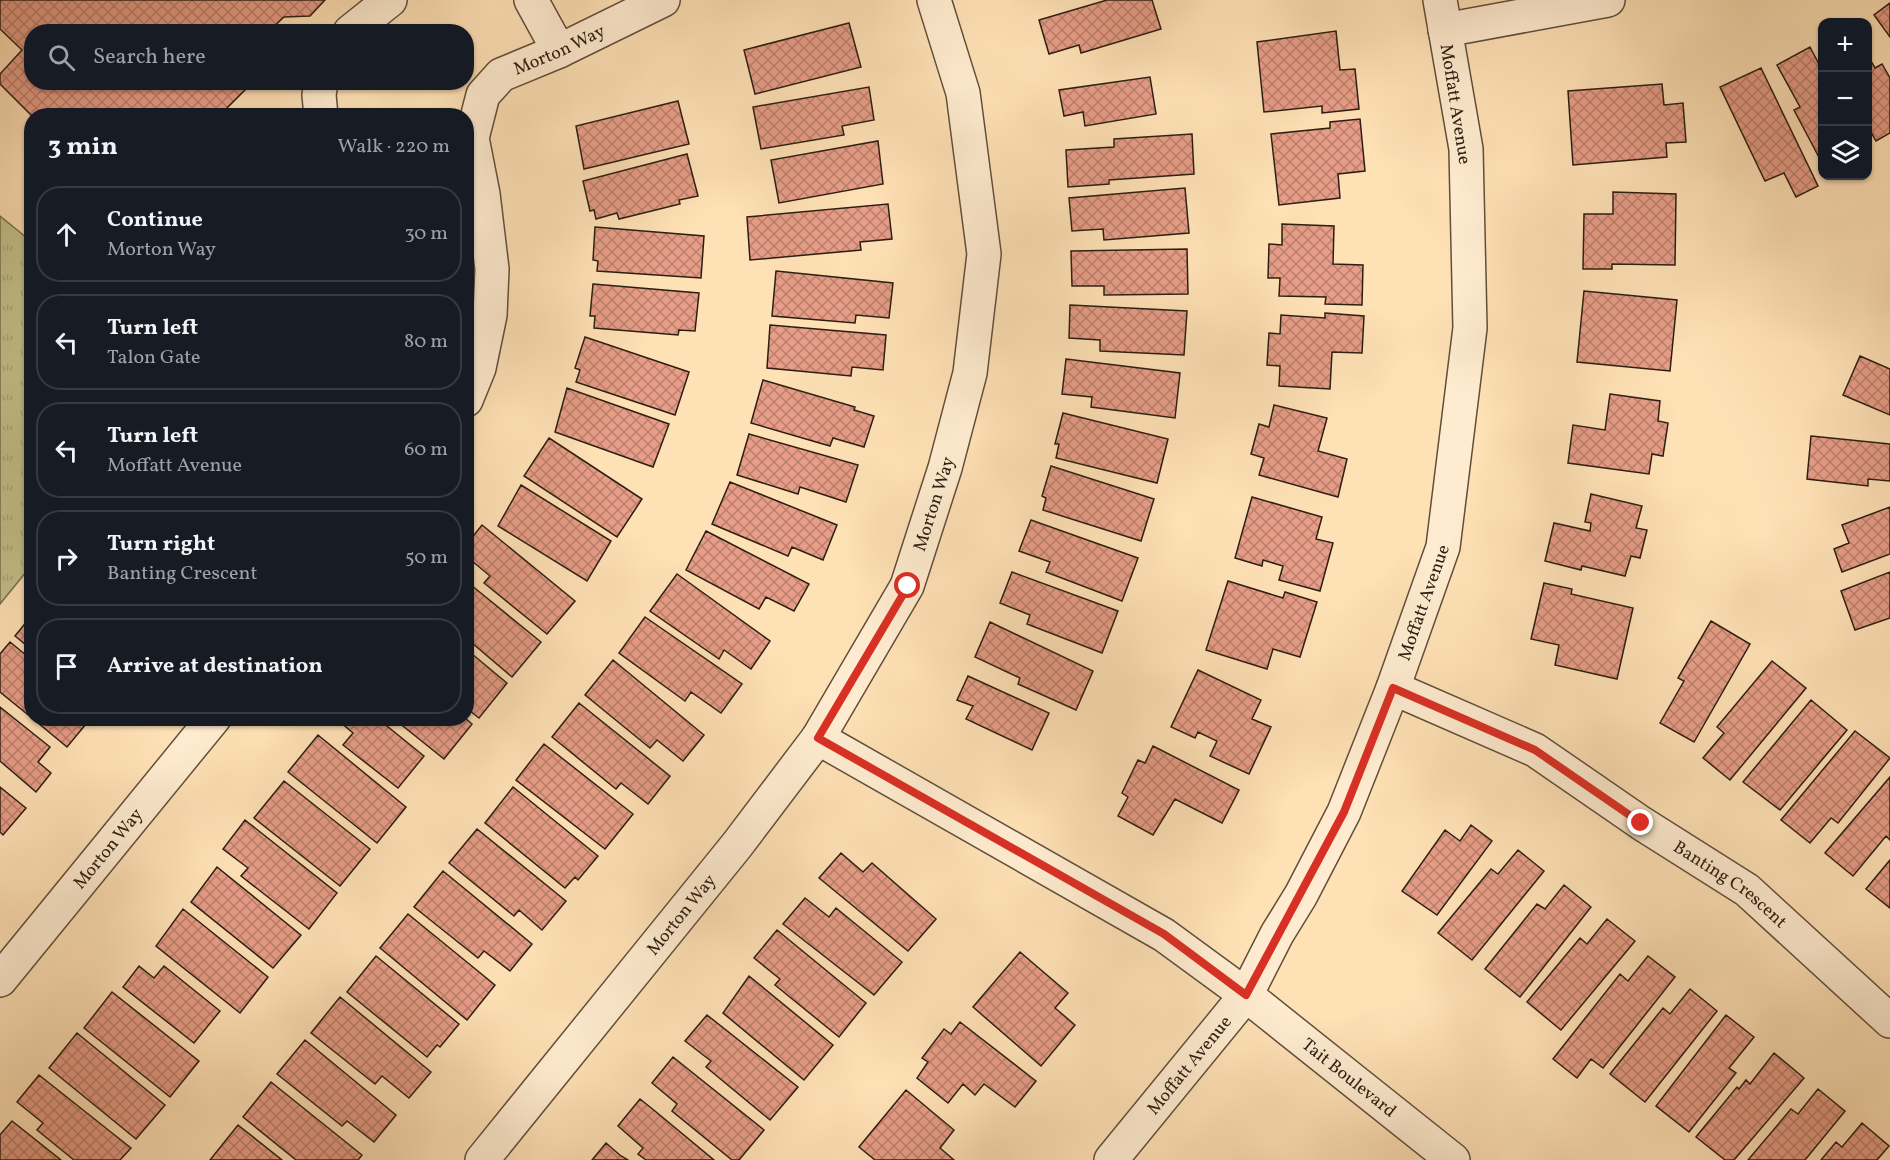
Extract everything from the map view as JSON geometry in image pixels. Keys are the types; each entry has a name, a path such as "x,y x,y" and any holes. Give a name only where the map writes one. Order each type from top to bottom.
{"street":[{"path":"360,24 390,0"},
{"path":"531,0 559,51"},
{"name":"Morton Way","path":"474,130 483,95 501,75 559,51 663,0"},
{"name":"Morton Way","path":"482,1160 737,845 818,738 908,586 945,468 970,373 984,254 963,93 934,0"},
{"path":"1442,15 1608,0"},
{"name":"Moffatt Avenue","path":"1111,1160 1246,995 1344,812 1393,688 1443,547 1470,328 1466,149 1442,15"},
{"path":"320,90 320,108"},
{"name":"Morton Way","path":"474,148 483,194 492,270 478,311 479,368 474,380"},
{"name":"Banting Crescent","path":"1393,688 1535,750 1641,823 1747,890 1890,1021"},
{"name":"Morton Way","path":"0,980 207,726"},
{"name":"Tait Boulevard","path":"818,738 1164,934 1246,995 1453,1160"}],"green space":[{"path":"0,216 24,236 24,575 0,604"}],"building":[{"path":"0,0 325,0 310,16 284,17 277,24 24,24 24,90 245,90 227,108 24,108 0,84 0,74 22,50 0,29"},
{"path":"1107,0 1152,0 1161,29 1081,53 1079,45 1049,54 1039,20"},
{"path":"1890,3 1890,37 1874,15"},
{"path":"849,23 861,67 755,94 744,50"},
{"path":"1336,31 1340,70 1355,69 1359,109 1322,113 1322,106 1264,112 1257,42"},
{"path":"1810,47 1818,62 1818,155 1794,110 1800,107 1777,65"},
{"path":"1872,63 1875,68 1882,64 1890,78 1890,133 1876,141 1872,134"},
{"path":"1761,68 1818,186 1796,197 1784,173 1765,181 1720,87"},
{"path":"1150,77 1156,114 1085,126 1083,112 1064,116 1059,90"},
{"path":"1662,84 1664,105 1683,103 1686,142 1666,143 1667,157 1573,165 1568,91"},
{"path":"869,87 874,120 842,126 844,135 761,149 753,107"},
{"path":"678,101 689,144 584,169 576,126"},
{"path":"1360,119 1365,171 1338,174 1340,198 1279,205 1271,134 1330,128 1330,122"},
{"path":"1192,134 1194,174 1109,180 1109,184 1068,187 1066,150 1114,147 1114,139"},
{"path":"878,141 883,184 779,203 771,160"},
{"path":"687,154 698,196 679,200 680,204 619,219 617,213 596,219 594,210 590,211 583,181"},
{"path":"1185,188 1189,233 1104,240 1103,229 1072,231 1069,198"},
{"path":"1613,192 1676,194 1675,265 1612,264 1612,269 1583,269 1584,214 1613,214"},
{"path":"888,204 892,239 860,242 861,250 750,260 747,217"},
{"path":"1282,224 1334,226 1333,264 1363,265 1362,305 1325,304 1326,297 1279,296 1280,278 1268,278 1269,244 1282,245"},
{"path":"595,227 704,236 701,278 597,271 598,261 593,260"},
{"path":"1187,249 1188,294 1104,295 1104,286 1072,286 1071,251"},
{"path":"776,271 893,283 889,318 856,315 855,323 772,316"},
{"path":"593,284 699,293 695,331 679,330 678,335 594,328 595,316 590,316"},
{"path":"1584,291 1677,300 1670,371 1577,362"},
{"path":"1070,305 1187,311 1184,355 1100,351 1100,340 1069,338"},
{"path":"1325,313 1364,316 1362,353 1332,352 1330,389 1279,386 1280,366 1267,365 1269,333 1280,334 1281,315 1325,318"},
{"path":"770,325 886,335 883,370 852,367 851,376 767,368"},
{"path":"585,337 689,372 675,415 576,382 580,370 575,368"},
{"path":"1860,356 1890,369 1890,415 1843,395"},
{"path":"1066,359 1180,373 1175,418 1091,407 1092,397 1062,394"},
{"path":"763,380 855,407 854,410 874,416 864,447 833,438 830,446 751,423"},
{"path":"567,388 669,424 653,467 555,432"},
{"path":"1610,394 1660,401 1658,421 1668,423 1663,456 1652,454 1649,474 1568,463 1573,425 1605,430"},
{"path":"1274,405 1327,418 1318,451 1347,459 1338,497 1259,475 1264,458 1251,454 1259,424 1269,427"},
{"path":"1063,413 1168,439 1157,483 1056,458 1059,444 1055,444"},
{"path":"749,434 858,465 846,502 800,487 798,494 737,475"},
{"path":"1811,436 1890,444 1890,481 1868,479 1868,486 1807,479"},
{"path":"549,438 642,499 617,537 524,476"},
{"path":"1051,466 1154,499 1141,541 1043,510 1046,498 1042,496"},
{"path":"730,482 837,525 823,560 792,547 788,556 712,524"},
{"path":"521,485 611,541 587,581 498,526"},
{"path":"1591,494 1642,506 1636,528 1647,530 1640,558 1631,556 1625,576 1582,566 1581,570 1545,561 1554,523 1590,531 1591,523 1585,522"},
{"path":"1252,497 1322,517 1316,539 1333,543 1320,591 1279,580 1283,566 1263,560 1262,566 1235,558"},
{"path":"1890,507 1890,554 1842,572 1834,549 1849,543 1842,525"},
{"path":"1031,520 1138,558 1122,601 1046,572 1050,562 1019,551"},
{"path":"482,525 575,601 547,634 484,583 490,576 474,563 474,535"},
{"path":"706,531 809,584 794,611 766,597 759,609 686,570"},
{"path":"1012,572 1118,611 1102,653 1027,624 1030,615 1000,603"},
{"path":"1890,572 1890,618 1855,630 1841,591"},
{"path":"677,574 770,641 751,669 724,650 719,659 650,611"},
{"path":"1228,581 1283,598 1285,592 1317,602 1300,657 1273,649 1267,669 1206,650"},
{"path":"1544,583 1572,589 1571,594 1633,608 1617,679 1555,665 1559,645 1531,639"},
{"path":"474,588 541,642 512,677 474,645"},
{"path":"645,617 742,684 721,713 691,692 685,701 619,653"},
{"path":"1711,621 1750,644 1694,742 1660,723 1684,681 1678,678"},
{"path":"990,622 1093,671 1076,710 1018,684 1020,678 975,657"},
{"path":"24,625 24,643 15,636"},
{"path":"10,642 24,653 24,712 0,692 0,654"},
{"path":"474,656 507,683 479,718 474,714"},
{"path":"613,660 704,735 683,761 657,740 650,748 585,695"},
{"path":"1772,661 1806,688 1730,780 1703,758 1724,733 1717,727"},
{"path":"1198,670 1261,700 1252,719 1271,727 1249,774 1210,756 1217,741 1198,732 1195,738 1171,727"},
{"path":"968,676 1049,713 1032,750 966,719 973,706 957,700"},
{"path":"1811,700 1847,730 1780,810 1743,782"},
{"path":"579,703 670,776 648,804 621,783 616,789 552,737"},
{"path":"0,707 50,747 38,762 51,773 36,792 0,761"},
{"path":"42,726 84,726 67,747"},
{"path":"345,726 387,726 424,756 398,788 343,745 353,733"},
{"path":"403,726 470,726 444,759"},
{"path":"1855,731 1890,758 1838,823 1831,818 1810,843 1781,820"},
{"path":"318,735 406,807 377,843 288,772"},
{"path":"544,744 633,814 605,849 516,780"},
{"path":"1153,746 1239,790 1222,823 1175,799 1153,835 1118,816 1128,797 1122,793 1138,760 1145,763"},
{"path":"1890,777 1890,840 1886,836 1853,876 1825,853"},
{"path":"284,781 370,849 340,886 254,818"},
{"path":"0,787 26,808 3,835 0,832"},
{"path":"513,787 598,856 578,880 575,877 565,888 485,823"},
{"path":"245,820 337,893 309,929 241,876 248,868 223,849"},
{"path":"1471,825 1492,841 1437,915 1402,891 1445,830 1460,841"},
{"path":"477,829 566,901 542,930 519,910 514,916 449,863"},
{"path":"1518,850 1544,871 1472,960 1438,933 1491,869 1498,874"},
{"path":"841,853 863,872 872,863 936,919 908,951 819,878"},
{"path":"1890,860 1890,908 1866,889"},
{"path":"217,867 301,935 273,968 191,902"},
{"path":"443,871 532,944 510,971 484,951 478,958 414,907"},
{"path":"1564,885 1591,907 1520,997 1485,969 1537,904 1545,909"},
{"path":"805,898 829,917 836,908 902,962 874,995 783,924"},
{"path":"183,909 268,977 240,1013 156,946"},
{"path":"408,914 495,985 467,1020 380,948"},
{"path":"1607,919 1635,941 1561,1030 1527,1002 1580,938 1587,944"},
{"path":"777,930 866,1003 839,1037 775,985 780,979 754,958"},
{"path":"1020,952 1068,993 1055,1008 1075,1025 1041,1066 973,1007"},
{"path":"376,956 459,1024 440,1047 437,1045 427,1057 347,992"},
{"path":"1648,956 1675,977 1603,1068 1591,1059 1577,1078 1553,1059 1620,974 1628,981"},
{"path":"139,966 154,978 164,966 220,1011 194,1043 123,987"},
{"path":"749,976 833,1045 804,1080 723,1013"},
{"path":"1690,989 1717,1011 1645,1102 1610,1074 1663,1008 1670,1014"},
{"path":"112,992 199,1061 170,1097 84,1028"},
{"path":"340,997 431,1072 409,1098 382,1076 375,1084 311,1033"},
{"path":"707,1015 798,1087 770,1120 706,1067 711,1061 685,1041"},
{"path":"1726,1015 1754,1037 1729,1068 1736,1073 1689,1132 1656,1106"},
{"path":"960,1022 1036,1081 1015,1107 984,1084 975,1095 963,1084 948,1103 917,1078 928,1062 922,1058 944,1029 951,1034"},
{"path":"77,1033 165,1105 136,1139 49,1068"},
{"path":"305,1040 396,1115 374,1142 347,1121 342,1126 277,1074"},
{"path":"1774,1053 1804,1078 1734,1160 1725,1160 1696,1137 1737,1087 1739,1089 1746,1080 1750,1084"},
{"path":"673,1057 764,1130 739,1160 732,1160 672,1111 677,1104 652,1083"},
{"path":"39,1075 131,1148 120,1160 74,1160 37,1130 43,1123 17,1102"},
{"path":"271,1082 362,1155 358,1160 296,1160 243,1117"},
{"path":"1818,1089 1845,1111 1805,1160 1748,1160 1791,1109 1798,1114"},
{"path":"906,1090 954,1130 940,1148 954,1160 875,1160 859,1147"},
{"path":"640,1099 714,1160 646,1160 638,1154 643,1148 618,1126"},
{"path":"12,1121 61,1160 0,1160 0,1135"},
{"path":"1862,1123 1889,1146 1877,1160 1821,1160 1836,1142 1842,1147"},
{"path":"238,1125 282,1160 210,1160"},
{"path":"606,1143 621,1156 628,1160 592,1160"}],"route":[{"path":"908,586 818,738 1164,934 1246,995 1344,812 1393,688 1535,750 1641,823"}]}
